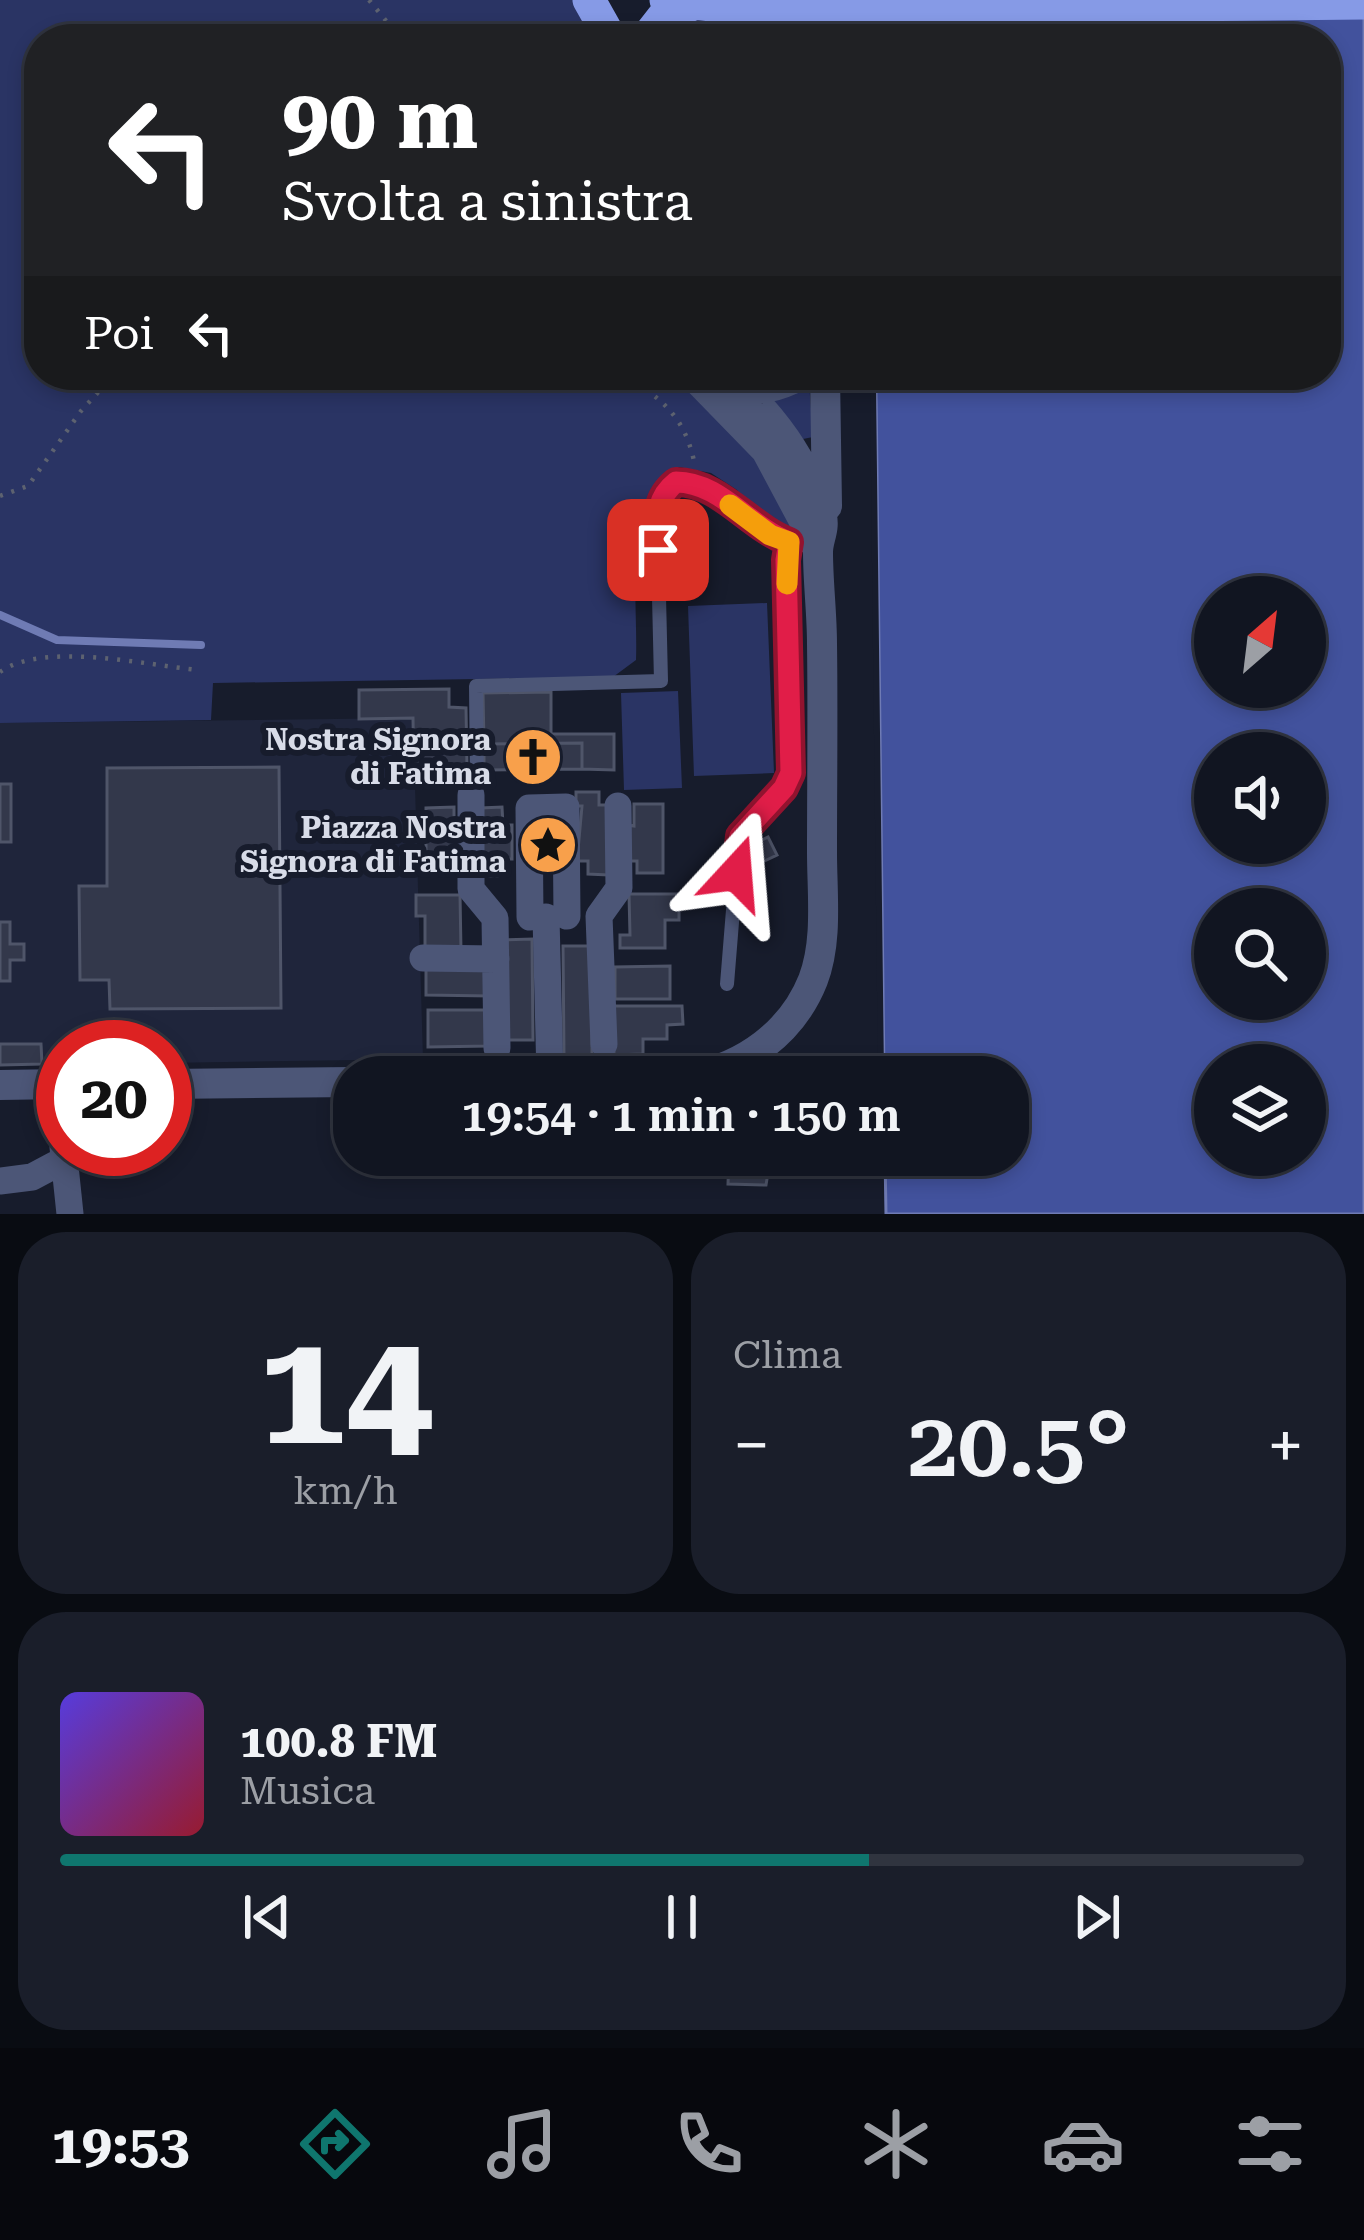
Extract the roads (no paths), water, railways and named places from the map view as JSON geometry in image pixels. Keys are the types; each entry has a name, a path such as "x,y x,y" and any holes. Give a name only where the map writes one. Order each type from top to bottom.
{"highway":[{"path":"658,24 664,16 691,4 1364,3"}],"street":[{"path":"709,390 766,450 810,538"},
{"path":"739,390 793,475 791,496"},
{"path":"743,390 791,445 808,475 823,689 819,957 804,998 775,1036 750,1056"},
{"path":"810,538 827,502 825,390"},
{"path":"470,795 471,889 494,918 497,1048"},
{"path":"604,1044 599,916 619,888 618,806"},
{"path":"494,918 599,916"},
{"path":"548,917 550,1056"},
{"path":"423,958 496,959"},
{"path":"192,1084 333,1082"},
{"path":"0,1085 36,1084"},
{"path":"0,1181 36,1174"},
{"path":"65,1176 70,1214"}],"lane":[{"path":"470,795 477,787 476,686 661,681 657,512 662,492 676,482 699,482 770,535 810,538"},
{"path":"727,984 740,836 784,788 791,773 786,560 810,538"}],"waterway":[{"path":"0,615 57,640 201,645"}],"place":[{"name":"Nostra Signora di Fatima","path":"533,757"},
{"name":"Piazza Nostra Signora di Fatima","path":"548,845"}]}
